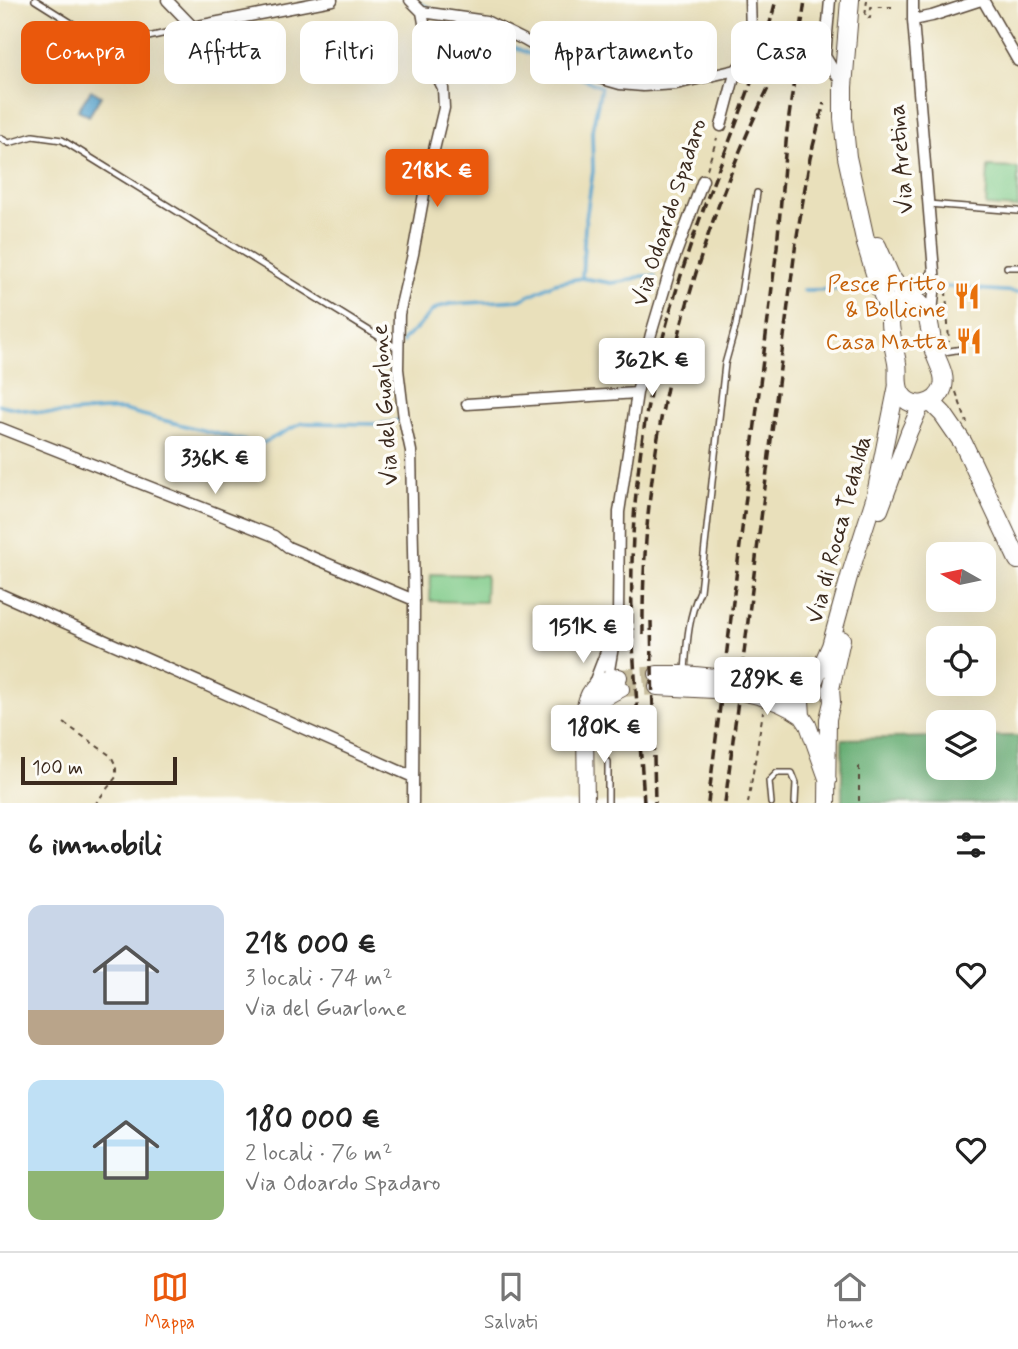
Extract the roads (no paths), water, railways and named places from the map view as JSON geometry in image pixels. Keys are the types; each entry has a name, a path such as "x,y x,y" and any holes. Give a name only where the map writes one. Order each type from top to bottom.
{"main road":[{"path":"850,0 843,87 847,158 863,232 890,313 898,368 897,385 907,401 926,403 943,414 966,436"},
{"path":"860,216 891,278 909,299 918,302 922,307 942,353 953,410 1018,560"},
{"path":"890,313 896,302 909,299"},
{"path":"926,403 938,396 948,384"}],"street":[{"path":"167,0 187,21"},
{"path":"410,0 422,12 486,21 567,65 592,76 620,83 643,86 676,84 731,71"},
{"path":"830,0 825,56 843,87"},
{"name":"Via Aretina","path":"913,0 934,272 935,294 930,326"},
{"path":"913,20 982,0 1018,61"},
{"path":"224,21 326,1"},
{"name":"Via Odoardo Spadaro","path":"751,2 751,21"},
{"name":"Via del Guarlone","path":"413,803 414,600 411,451 398,369 399,314 444,108 443,88 432,66 422,12"},
{"name":"Via Odoardo Spadaro","path":"721,126 732,84"},
{"name":"Via Odoardo Spadaro","path":"620,683 609,670 618,618 619,512 637,393 671,267 703,180"},
{"path":"909,299 925,286 934,272"},
{"name":"Via di Rocca Tedalda","path":"828,781 800,710 801,700 830,646 874,499 897,385"},
{"path":"467,404 637,393"},
{"name":"Via di Rocca Tedalda","path":"827,803 831,689 845,627 880,511 909,432 926,403"},
{"path":"0,428 274,536 288,547 414,600"},
{"path":"0,594 413,777"},
{"name":"Via Odoardo Spadaro","path":"598,694 618,618"},
{"path":"685,674 715,684 657,680 685,674"},
{"path":"828,719 821,726 805,721 783,704 745,687 785,687 823,682 831,689"},
{"path":"586,803 587,730 583,723 584,708 598,694 620,683"}],"lane":[{"path":"35,0 108,46 164,33"},
{"path":"0,138 9,143 33,136 62,140 398,349"},
{"path":"685,674 689,622 692,607 700,591 725,364 736,325 757,193"},
{"path":"928,204 1018,211"},
{"path":"1007,267 1018,267"},
{"path":"942,353 962,349"},
{"path":"608,762 608,803"},
{"path":"771,803 769,781 777,772 792,773 796,783 795,803"}],"water":[{"path":"91,90 101,96 89,116 78,110"}],"waterway":[{"path":"419,3 434,10"},
{"path":"516,48 601,87 592,131 593,171 585,226 582,278"},
{"path":"403,343 431,312 450,304 520,300 555,283 582,278 611,283 655,276"},
{"path":"947,287 1018,292"},
{"path":"803,290 858,289"},
{"path":"0,405 50,413 123,410 257,444 302,423 378,424 402,418"}],"tunnel":[{"path":"619,677 657,674"},
{"path":"715,677 746,682"},
{"path":"621,689 657,687"},
{"path":"714,690 745,693"}],"railway":[{"path":"644,803 633,645 632,566 637,486 647,407 665,330 685,264 753,78 776,0"},
{"path":"708,803 777,247 787,131 805,0"},
{"path":"643,635 651,488 677,344 696,273 720,203 771,84"},
{"path":"725,803 796,242 810,158 824,103"},
{"path":"651,621 655,803"}],"place":[{"name":"Pesce Fritto & Bollicine","path":"967,296"},
{"name":"Casa Matta","path":"969,341"}]}
